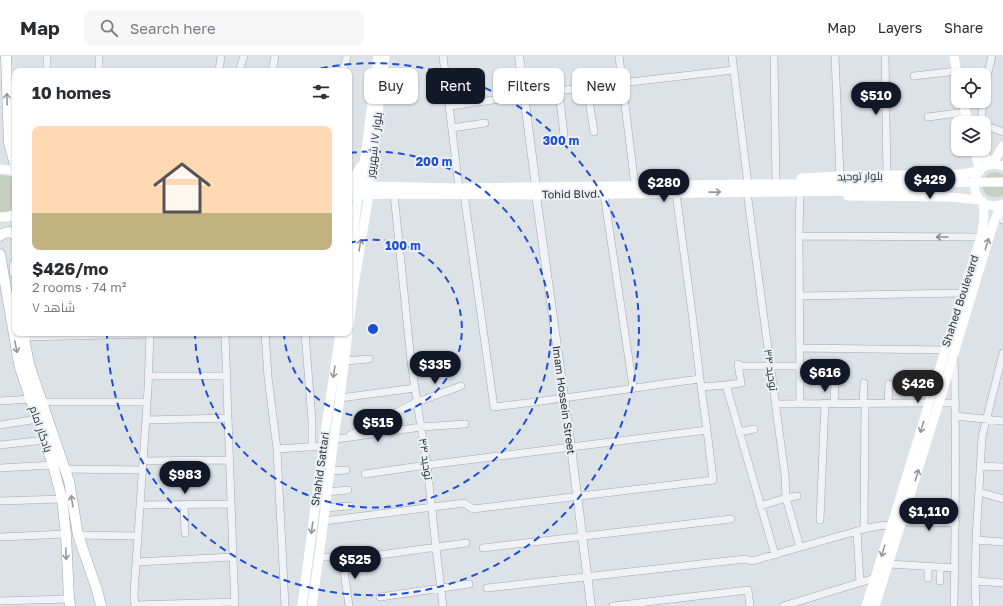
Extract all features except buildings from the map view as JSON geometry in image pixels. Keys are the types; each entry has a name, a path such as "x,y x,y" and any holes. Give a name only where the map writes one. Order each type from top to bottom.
{"main road":[{"path":"6,56 11,118 4,146 12,160"},
{"path":"352,246 355,221 355,192 368,162 378,56"},
{"name":"بلوار ۱۷ شهریور","path":"369,190 368,162 385,56"},
{"path":"954,56 956,68"},
{"path":"964,108 966,116"},
{"path":"991,165 1003,146"},
{"path":"976,156 980,171"},
{"path":"985,156 991,165"},
{"path":"352,179 368,162"},
{"path":"365,212 374,200 385,190 377,180 368,162"},
{"path":"991,165 996,164 1003,166"},
{"name":"بلوار توحید","path":"796,191 800,178 961,174 980,171 991,165"},
{"path":"0,169 12,171"},
{"name":"Shahed Boulevard","path":"866,606 944,350 981,237 984,208 977,196 974,185 974,180 980,171"},
{"path":"950,174 955,179 956,190 950,197"},
{"path":"796,191 856,187 1003,182"},
{"name":"Tohid Blvd.","path":"355,192 385,190 536,191 604,194 676,193 747,188 776,184 796,191"},
{"name":"Tohid Blvd.","path":"536,191 635,186 747,188 950,197 981,201 990,205 1002,206"},
{"path":"856,187 1003,188"},
{"path":"352,302 369,190"},
{"name":"Tohid Blvd.","path":"385,190 394,194 462,191"},
{"name":"Shahed Boulevard","path":"875,606 994,224 1002,206"},
{"path":"0,217 6,218 12,216"},
{"path":"352,216 355,221"},
{"path":"983,223 985,219 989,217 992,218 994,224"},
{"path":"0,236 3,233 12,233"},
{"name":"یادگار امام","path":"0,254 12,320"},
{"name":"یادگار امام","path":"15,336 18,358 53,465 62,499 66,534 70,603"},
{"name":"یادگار امام","path":"23,336 29,364 69,481 74,519 78,535 101,606"},
{"name":"Shahid Sattari","path":"302,606 323,446 340,336"},
{"name":"Shahid Sattari","path":"312,606 348,336"}],"street":[{"path":"47,56 48,68"},
{"path":"99,56 99,68"},
{"path":"219,68 221,56"},
{"path":"240,68 244,56"},
{"path":"273,68 275,56"},
{"path":"344,68 347,56"},
{"path":"443,56 452,128 494,407 700,379"},
{"name":"Imam Hossein Street","path":"519,56 520,68"},
{"path":"620,56 621,68"},
{"name":"توحید ۳۴","path":"732,56 747,188 785,475 786,498 800,547"},
{"path":"774,56 776,184"},
{"path":"836,56 840,176"},
{"path":"885,56 887,175"},
{"path":"989,68 992,56"},
{"path":"630,82 734,70"},
{"path":"914,76 951,75"},
{"path":"450,106 493,100"},
{"name":"Imam Hossein Street","path":"525,104 571,447 590,606"},
{"path":"560,104 564,135"},
{"path":"590,104 594,132"},
{"path":"625,104 635,186"},
{"path":"928,117 965,112"},
{"path":"452,128 485,123"},
{"path":"991,128 1003,132"},
{"path":"796,191 799,236 800,404"},
{"path":"324,521 464,503 474,509 713,480 676,193"},
{"name":"توحید ۴۴","path":"394,194 411,361 427,465 444,606"},
{"path":"604,194 633,387"},
{"path":"1002,206 1003,220"},
{"path":"799,236 981,237"},
{"path":"800,296 962,293"},
{"path":"150,336 146,420 134,593 135,606 235,604 225,336"},
{"path":"265,336 268,376 277,449 285,606"},
{"path":"305,336 312,421 312,447"},
{"path":"800,348 944,350"},
{"path":"976,606 976,540 982,437 1003,353"},
{"path":"954,354 956,403 954,606"},
{"path":"345,361 369,359"},
{"path":"701,387 741,383 738,365 800,366"},
{"path":"148,376 226,376"},
{"path":"834,404 835,383"},
{"path":"860,583 864,383"},
{"path":"888,403 889,384"},
{"path":"726,385 775,555"},
{"path":"344,438 417,402 461,386"},
{"path":"340,398 415,388"},
{"path":"0,401 31,400"},
{"path":"43,402 147,402"},
{"path":"820,520 825,403"},
{"path":"776,404 929,403"},
{"path":"939,403 956,403"},
{"path":"956,416 1003,421"},
{"path":"146,420 228,418"},
{"path":"0,425 38,419"},
{"path":"312,421 318,430 325,434"},
{"path":"334,439 421,427 465,424"},
{"path":"739,432 754,429"},
{"path":"366,474 707,430"},
{"path":"0,444 45,440"},
{"path":"277,449 323,446"},
{"path":"143,461 230,460"},
{"path":"0,468 53,465"},
{"path":"980,466 1003,468"},
{"path":"65,469 142,470"},
{"path":"330,471 346,470"},
{"path":"327,492 348,490"},
{"path":"979,492 1003,499"},
{"path":"760,506 797,496"},
{"path":"0,501 62,499"},
{"path":"184,504 185,533"},
{"path":"140,505 231,504"},
{"path":"325,508 349,506"},
{"path":"483,548 731,519"},
{"path":"902,522 956,523"},
{"path":"487,588 745,559 752,561 860,530 891,525"},
{"path":"0,537 66,534"},
{"path":"78,535 138,536"},
{"path":"976,540 1003,542"},
{"path":"372,556 466,543"},
{"path":"136,562 233,557"},
{"path":"319,557 342,557 349,606"},
{"path":"888,564 955,568"},
{"path":"928,567 928,578"},
{"path":"940,568 940,581"},
{"path":"783,606 875,578"},
{"path":"975,581 1003,583"},
{"path":"380,597 469,584"},
{"path":"613,606 748,590 750,606"},
{"path":"4,602 70,603"}],"green space":[{"path":"993,172 1003,175 1003,195 996,197 991,197 986,194 982,185 983,180 987,175"},
{"path":"0,175 11,176 12,210 7,212 0,212"}]}
